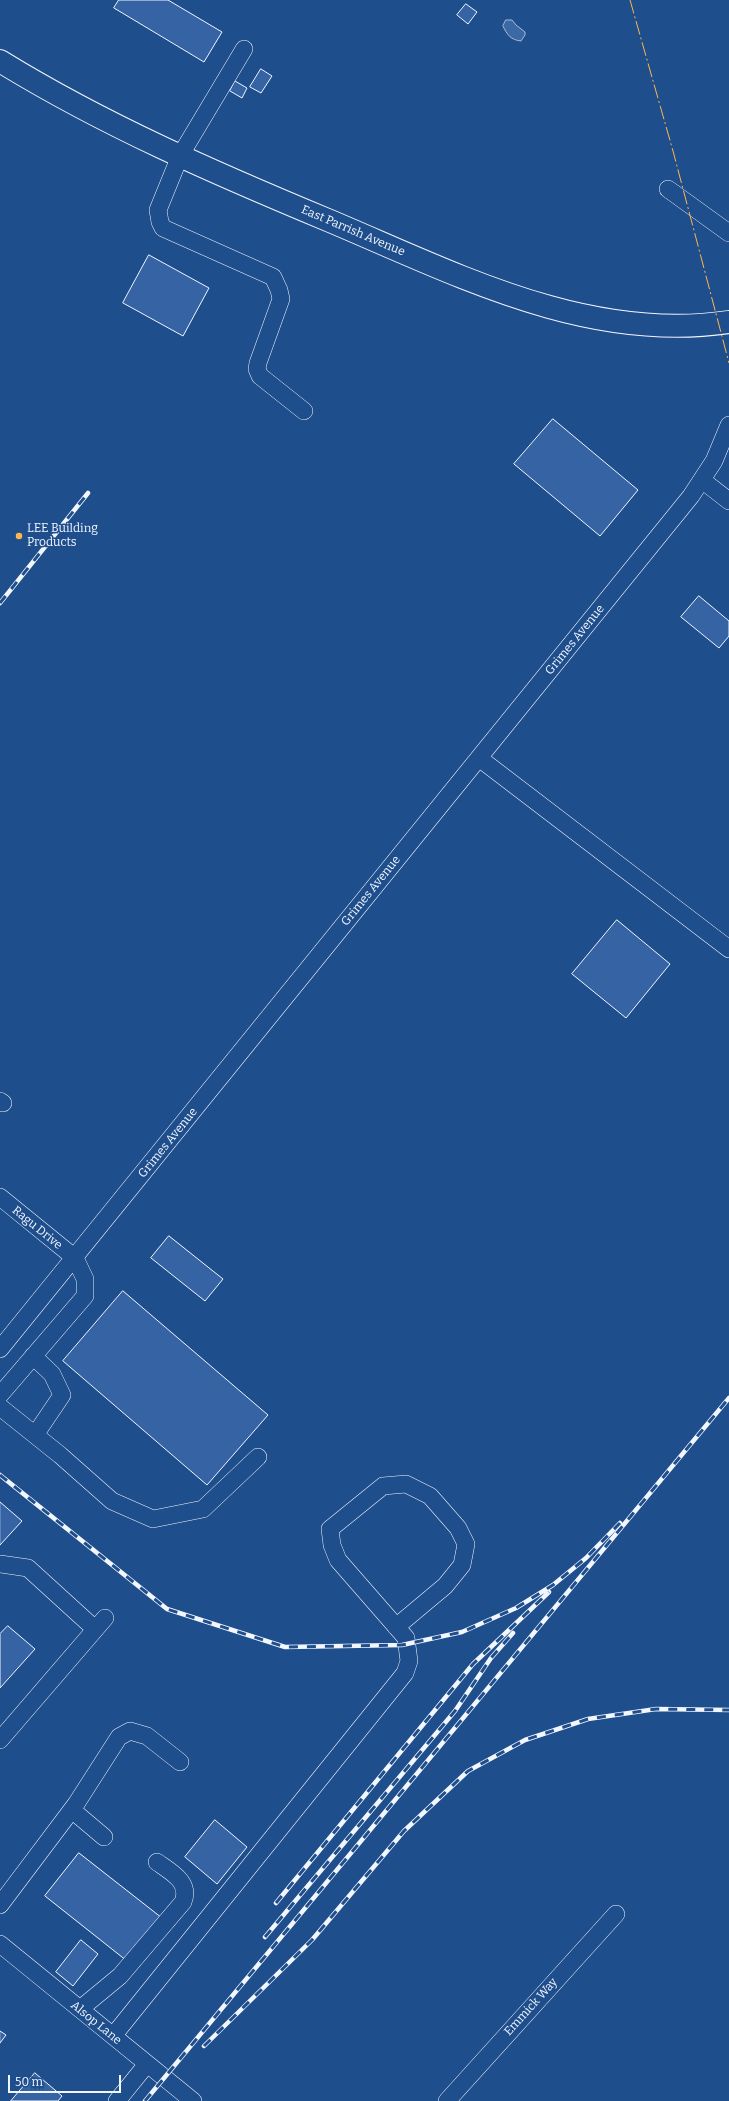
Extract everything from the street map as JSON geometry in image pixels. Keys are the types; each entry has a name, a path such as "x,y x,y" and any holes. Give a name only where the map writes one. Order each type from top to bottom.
{"main road":[{"name":"East Parrish Avenue","path":"0,61 83,108 180,156 453,273 546,307 597,320 635,325 673,327 729,322"}],"street":[{"path":"244,49 180,156 158,210 160,222 163,228 273,277 281,299 257,369 260,376 304,411"},
{"path":"668,189 729,233"},
{"name":"Grimes Avenue","path":"0,1349 691,496 714,461 729,425"},
{"path":"702,480 729,501"},
{"path":"479,758 729,950"},
{"name":"Ragu Drive","path":"0,1197 75,1258"},
{"path":"0,1395 85,1296 85,1279 75,1258"},
{"path":"33,1356 52,1374 62,1395 35,1435"},
{"path":"0,1406 112,1501 153,1519 203,1509 258,1457"},
{"path":"113,2036 405,1673 409,1661 406,1638 396,1627 338,1560 332,1545 330,1529 383,1486 406,1484 430,1496 458,1528 466,1544 462,1565 445,1586 396,1627"},
{"path":"0,1564 28,1568 100,1624 0,1740"},
{"path":"0,1905 72,1810 119,1737 130,1731 147,1736 180,1762"},
{"path":"72,1810 104,1837"},
{"path":"80,2009 120,1976 183,1902 186,1895 181,1880 157,1862"},
{"name":"Emmick Way","path":"446,2101 616,1914"},
{"name":"Alsop Lane","path":"0,1944 193,2101"},
{"path":"117,2101 147,2064"}],"water":[{"path":"506,20 512,20 525,32 525,35 521,41 515,40 508,34 503,26"}],"building":[{"path":"119,0 168,0 222,32 204,62 114,8"},
{"path":"466,4 477,12 468,24 457,15"},
{"path":"261,69 272,76 261,93 250,87"},
{"path":"235,81 247,88 242,98 230,91"},
{"path":"149,255 209,288 183,336 123,303"},
{"path":"553,419 638,490 600,536 514,464"},
{"path":"699,596 729,621 729,636 719,648 681,617"},
{"path":"617,920 670,964 626,1018 572,974"},
{"path":"169,1236 223,1279 205,1301 151,1258"},
{"path":"123,1291 268,1415 207,1485 63,1361"},
{"path":"0,1502 22,1521 0,1545"},
{"path":"8,1626 35,1649 0,1688 0,1634"},
{"path":"215,1820 247,1847 217,1884 185,1857"},
{"path":"79,1853 162,1918 127,1961 45,1896"},
{"path":"81,1940 98,1954 73,1986 56,1972"},
{"path":"0,2031 6,2035 0,2043"},
{"path":"35,2073 62,2096 58,2101 11,2101"}],"railway":[{"path":"0,603 88,493"},
{"path":"145,2101 729,1398"},
{"path":"0,1475 167,1609 285,1647 402,1645 462,1632 516,1608 553,1585 586,1558 620,1523"},
{"path":"276,1903 473,1664 549,1592"},
{"path":"265,1937 455,1711 491,1658 513,1633"},
{"path":"204,2046 312,1940 404,1831 468,1771 525,1740 588,1719 656,1709 729,1710"}],"power":[{"path":"630,0 673,151 729,363"}],"place":[{"name":"LEE Building Products","path":"19,536"}]}
